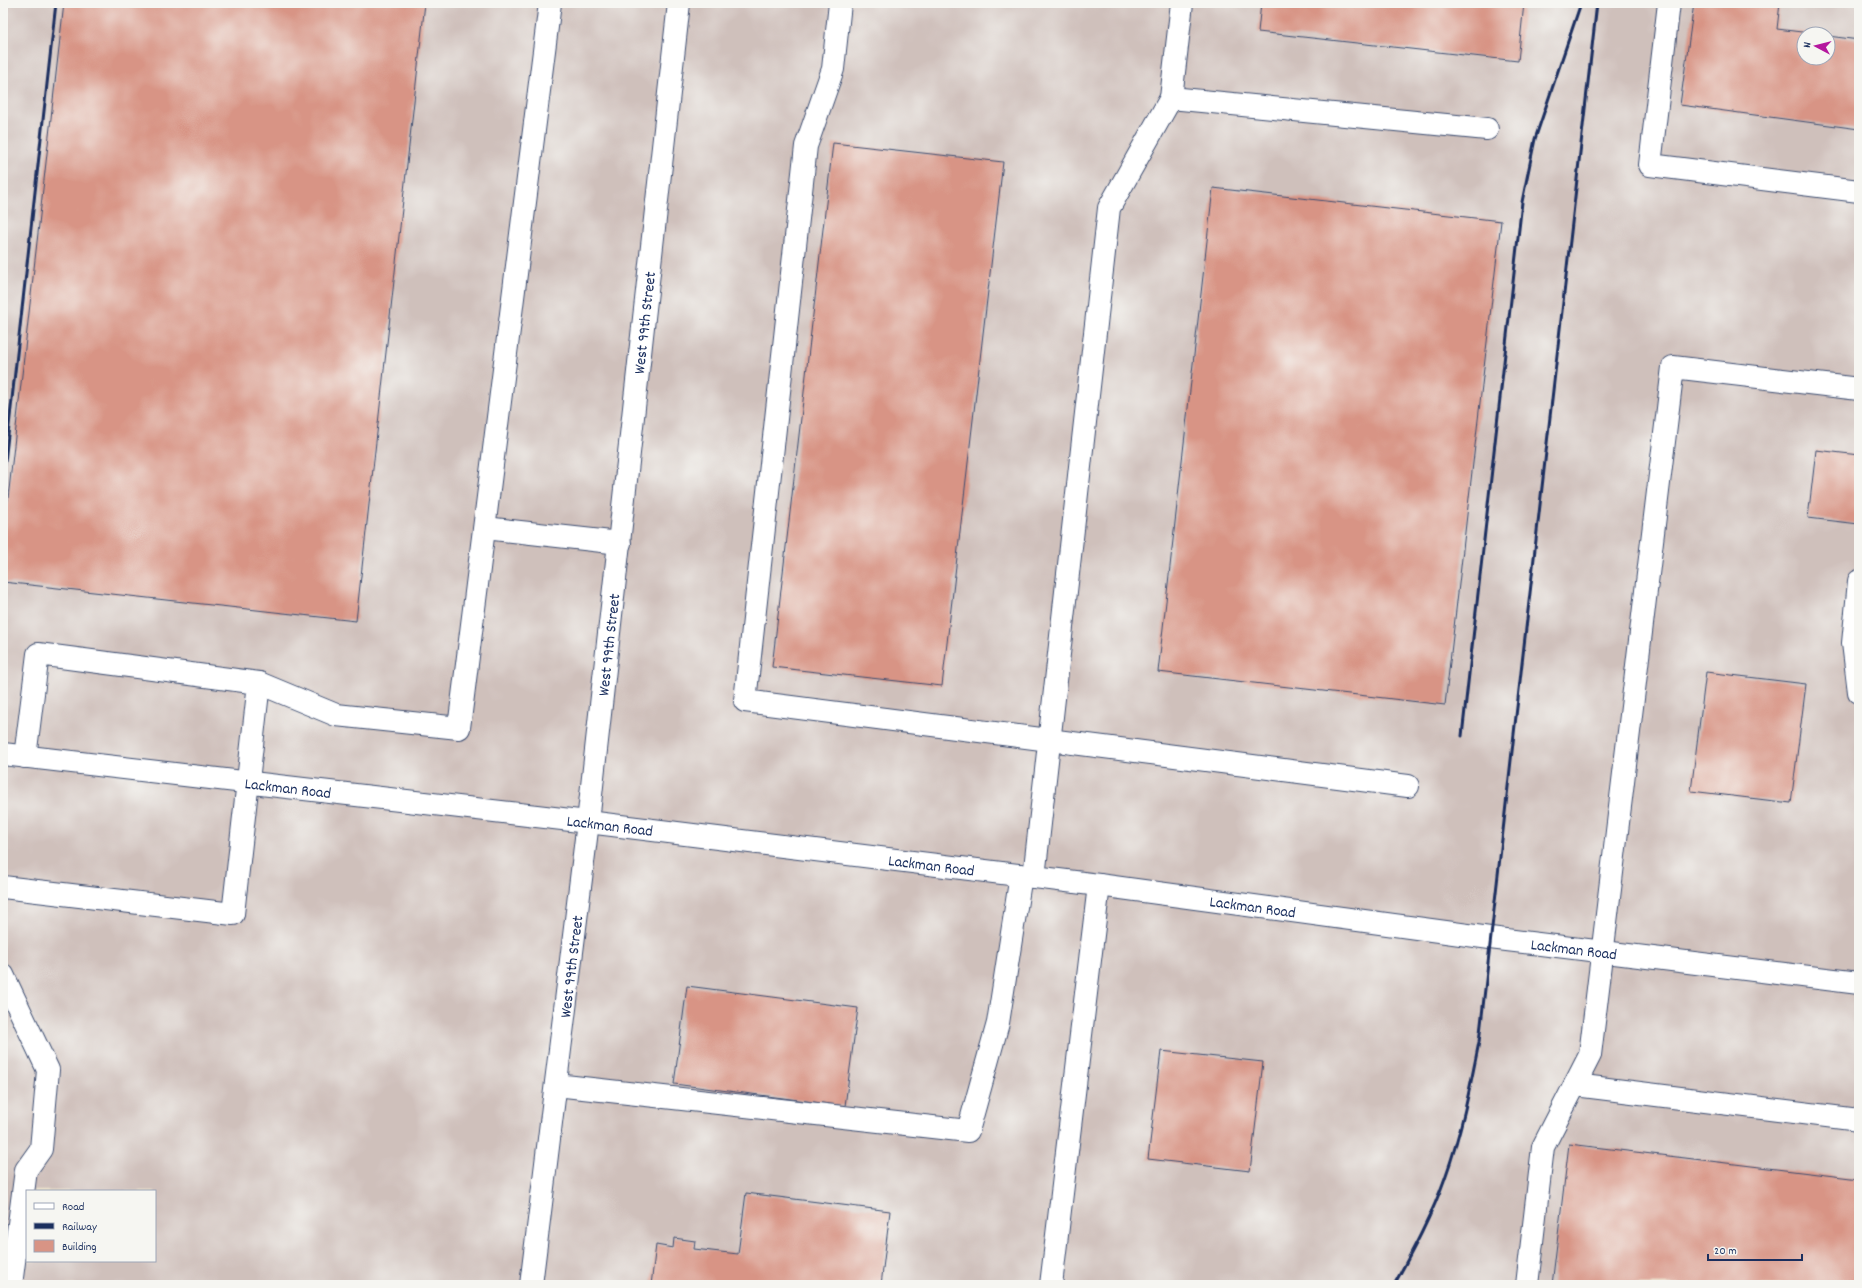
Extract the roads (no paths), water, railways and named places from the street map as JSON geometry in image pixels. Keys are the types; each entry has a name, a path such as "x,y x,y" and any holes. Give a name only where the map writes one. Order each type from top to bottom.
{"main road":[{"path":"25,756 38,654 259,683 336,715 459,728 550,3"},
{"name":"West 99th Street","path":"531,1285 588,822 679,3"},
{"path":"840,3 833,69 806,146 746,702 1408,786"},
{"path":"556,1085 968,1130 998,1023 1027,876 1049,740 1109,208 1171,98 1182,3"},
{"path":"1669,3 1650,165 1859,191"},
{"path":"1171,98 1487,129"},
{"path":"1527,1285 1543,1146 1590,1055 1673,367 1859,389"},
{"path":"485,528 620,543"},
{"path":"1859,581 1853,643 1859,692"},
{"path":"3,890 233,914 249,783 259,683"},
{"name":"Lackman Road","path":"3,754 588,822 1027,876 1602,952 1859,983"},
{"path":"1051,1285 1099,885"},
{"path":"3,975 48,1070 41,1149 26,1170 11,1285"},
{"path":"1575,1085 1859,1120"}],"railway":[{"path":"3,480 56,3"},
{"path":"1462,736 1522,202 1535,139 1581,3"},
{"path":"1394,1285 1428,1219 1440,1192 1451,1161 1469,1094 1479,1042 1597,3"}]}
